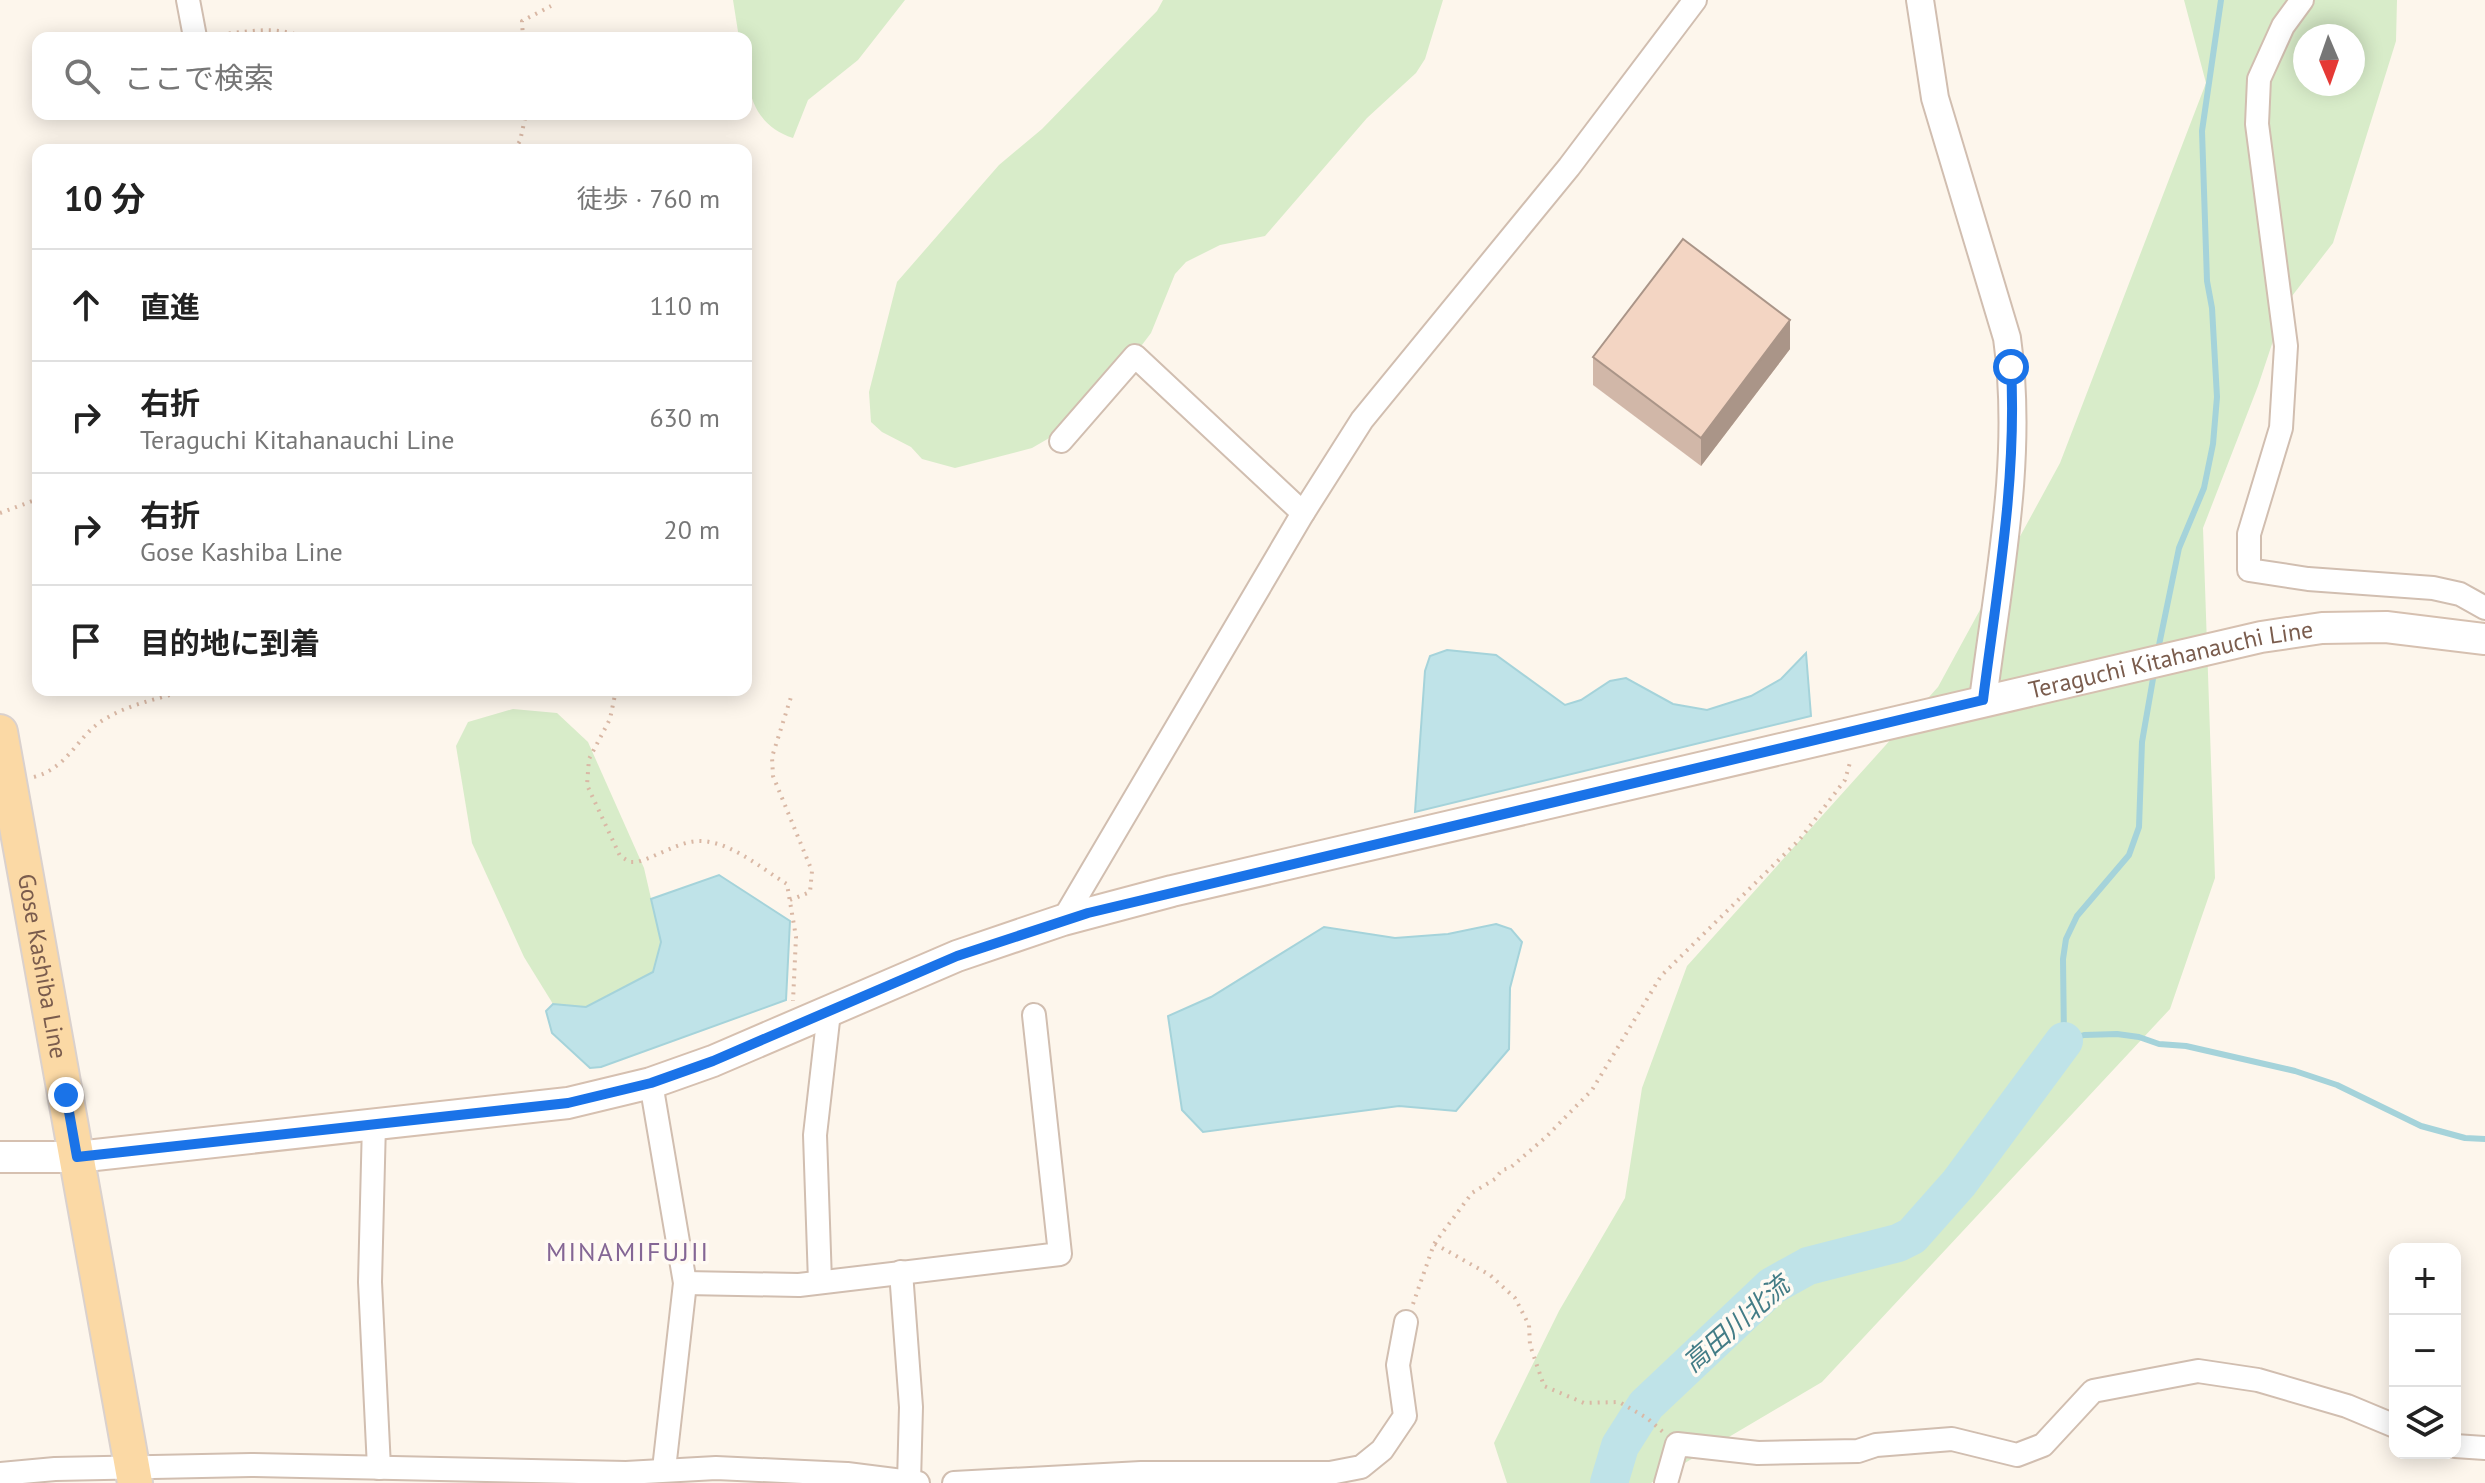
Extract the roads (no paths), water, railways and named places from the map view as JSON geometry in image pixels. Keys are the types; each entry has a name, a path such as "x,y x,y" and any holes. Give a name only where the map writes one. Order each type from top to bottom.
{"main road":[{"name":"Teraguchi Kitahanauchi Line","path":"0,1157 77,1157 568,1103 651,1083 713,1061 957,956 1063,920 1172,891 2261,637 2322,628 2386,627 2485,639"},
{"name":"Gose Kashiba Line","path":"0,732 134,1476"}],"street":[{"path":"188,0 194,32"},
{"path":"1063,920 1303,513 1362,420 1569,167 1695,0"},
{"path":"1920,0 1935,98 2007,338 2011,367 2013,440 1983,700"},
{"path":"2302,0 2283,26 2259,79 2257,124 2286,346 2281,428 2249,534 2249,570 2308,579 2433,588 2460,594 2485,608"},
{"path":"1061,441 1135,356 1303,513"},
{"path":"820,1282 815,1135 829,1012"},
{"path":"685,1283 799,1285 1060,1254 1034,1015"},
{"path":"651,1083 685,1283 664,1469"},
{"path":"374,1123 370,1282 379,1468"},
{"path":"901,1272 911,1407 909,1482"},
{"path":"954,1483 1141,1473 1330,1473 1361,1467 1382,1450 1405,1416 1398,1365 1406,1322"},
{"path":"1666,1483 1677,1444 1758,1453 1815,1452 1858,1451 1876,1445 1952,1439 2017,1455 2043,1445 2093,1391 2198,1371 2258,1380 2347,1406 2389,1424"},
{"path":"2461,1446 2485,1448"},
{"path":"0,1474 55,1469 134,1476 379,1468 626,1478 664,1469 715,1475 918,1483"}],"water":[{"path":"1447,650 1496,655 1565,705 1581,700 1610,681 1626,678 1673,704 1707,710 1751,696 1781,679 1806,653 1811,716 1415,812 1425,671 1430,656"},
{"path":"719,875 790,921 786,1000 601,1067 590,1068 552,1033 546,1011 553,1004 586,1007 653,972 661,942 651,899"},
{"path":"1496,924 1511,929 1522,942 1510,988 1509,1049 1456,1111 1399,1106 1203,1132 1182,1110 1168,1016 1211,997 1324,927 1395,938 1448,934"}],"waterway":[{"path":"2158,650 2179,548 2204,488 2213,444 2217,397 2212,308 2207,281 2202,131 2221,0"},
{"path":"2154,673 2142,742 2139,827 2129,855 2077,916 2066,939 2063,959 2064,1041 2084,1035 2117,1034 2295,1071 2337,1085 2421,1126 2465,1138 2485,1139"},
{"name":"高田川北流","path":"1609,1483 1620,1446 1646,1405 1772,1286 1808,1266 1898,1243 1912,1236 1959,1183 2064,1041"}],"district":[{"name":"MINAMIFUJII","path":"628,1252"}]}
